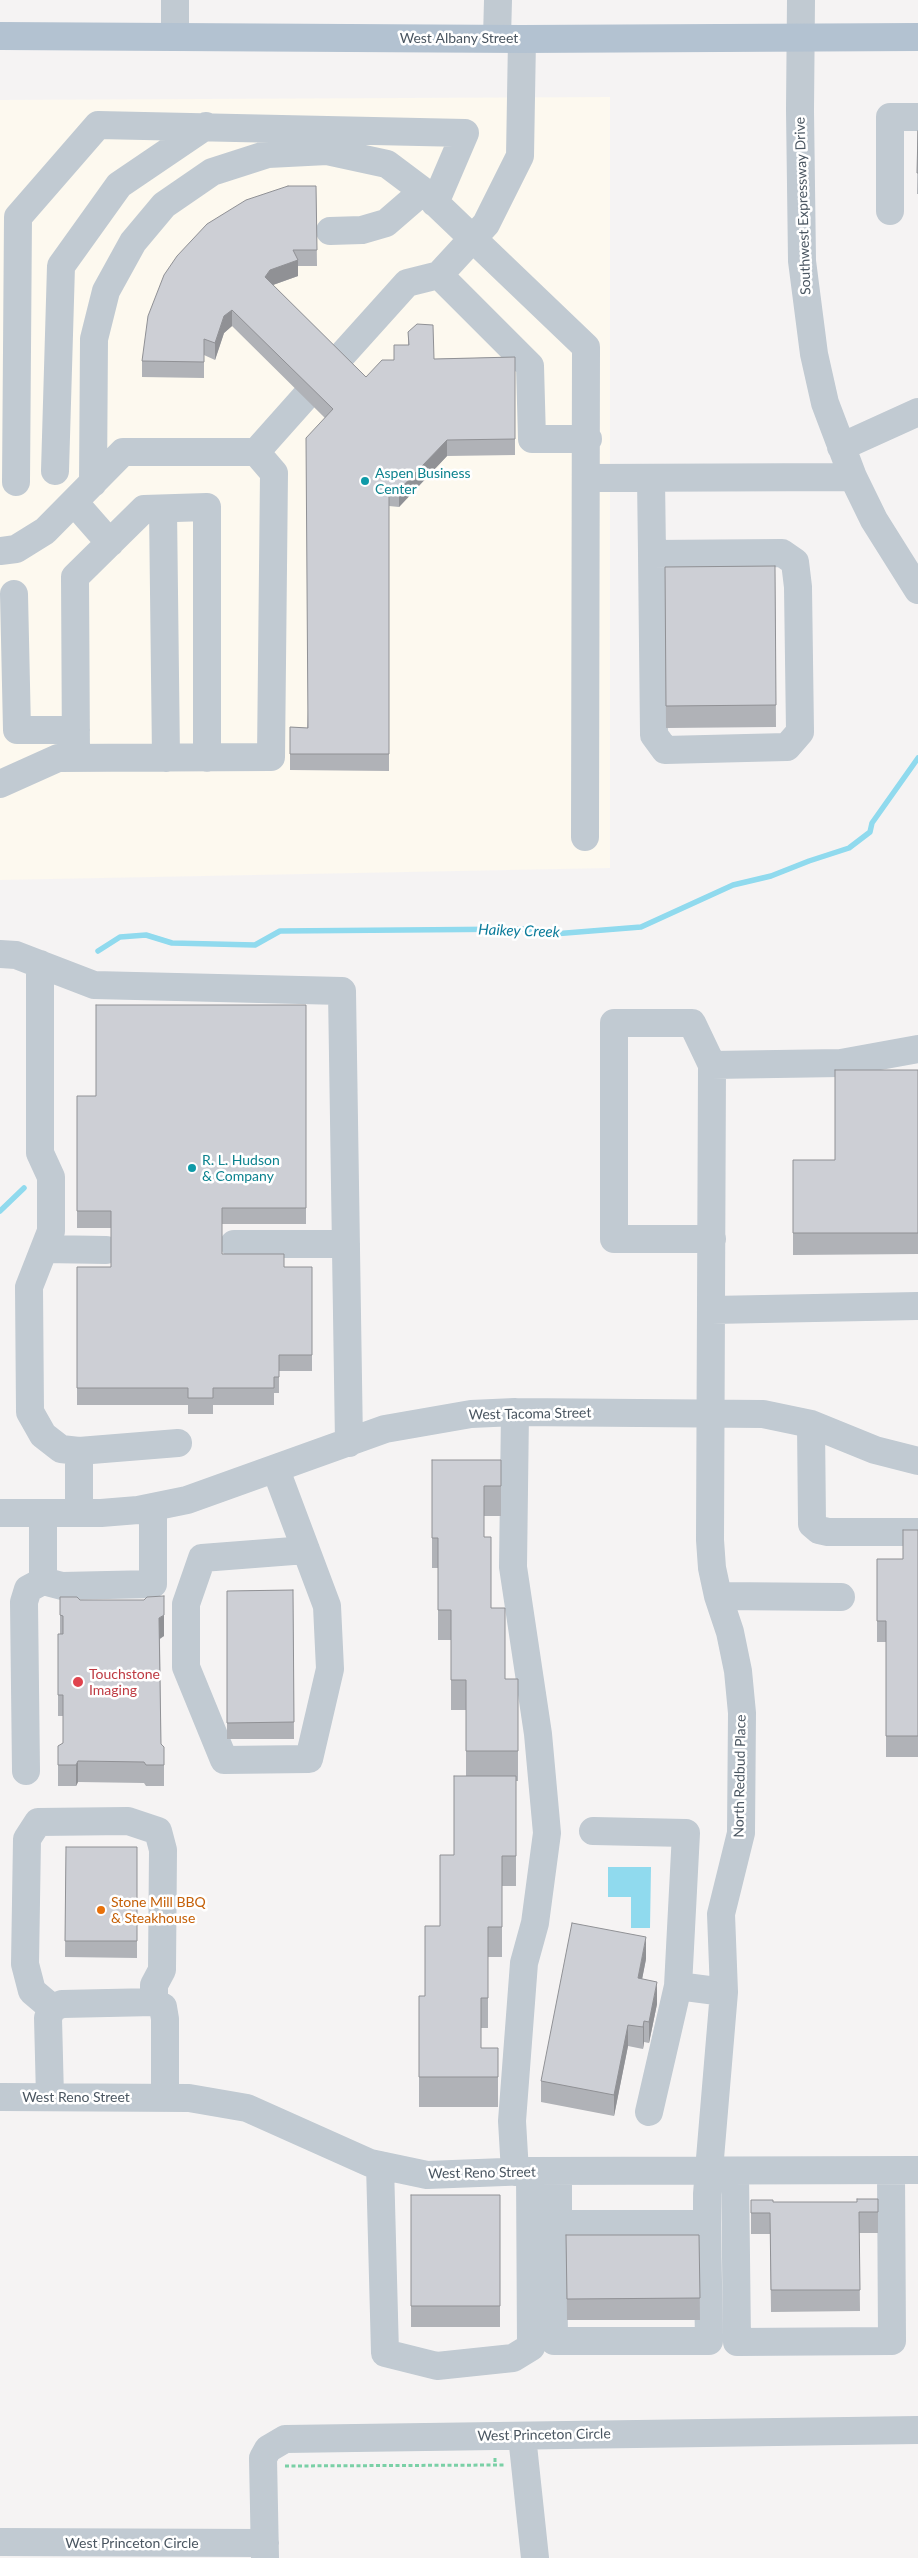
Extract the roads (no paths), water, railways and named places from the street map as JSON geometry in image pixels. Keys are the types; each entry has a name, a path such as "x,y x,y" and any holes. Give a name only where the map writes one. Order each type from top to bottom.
{"main road":[{"name":"West Albany Street","path":"0,36 510,39 918,37"}],"street":[{"path":"175,0 175,36"},
{"path":"335,363 407,283 439,274 486,224 520,156 510,39 498,0"},
{"name":"Southwest Expressway Drive","path":"802,0 800,200 806,304 823,393 853,477 874,520 918,590"},
{"path":"890,211 890,117 918,117"},
{"path":"16,482 18,217 98,125 465,133 429,197 386,223 362,230 330,231"},
{"path":"55,471 61,266 119,185 206,126"},
{"path":"93,482 94,339 106,291 133,242 164,205 212,172 268,154 327,151 387,164 429,197 586,347 588,439 585,837"},
{"path":"439,274 530,366 532,439 588,439"},
{"path":"0,550 16,549 45,531 123,452 256,452 305,397"},
{"path":"841,447 918,412"},
{"path":"0,784 58,758 271,757 274,473 256,452"},
{"path":"587,478 853,477"},
{"path":"651,478 654,735 665,750 787,747 800,732 798,587 795,562 782,553 652,554"},
{"path":"74,502 110,542"},
{"path":"76,758 75,578 144,510 207,507 208,758"},
{"path":"163,508 166,758"},
{"path":"14,594 17,730 76,730"},
{"path":"0,954 16,955 94,985 342,990 349,1443"},
{"path":"40,964 40,1153 51,1177 51,1231 29,1287 30,1412 43,1435 60,1449 78,1451 178,1443"},
{"path":"712,1239 614,1239 614,1023 692,1023 712,1065 841,1063 918,1049"},
{"name":"North Redbud Place","path":"712,1065 710,1540 712,1568 718,1596 730,1632 736,1661 742,1713 741,1833 721,1914 724,1992 723,2171"},
{"path":"234,1244 346,1244"},
{"path":"44,1248 106,1250"},
{"path":"712,1310 918,1306"},
{"path":"380,2165 385,2353 437,2366 513,2358 531,2347 523,2172 512,2121 524,1963 535,1923 547,1833 538,1734 513,1566 515,1412"},
{"name":"West Tacoma Street","path":"0,1513 79,1513 153,1507 187,1500 276,1470 385,1429 471,1414 515,1412 711,1412 764,1414 811,1424 875,1450 918,1461"},
{"path":"811,1424 812,1524 819,1530 828,1532 918,1532"},
{"path":"78,1451 79,1513"},
{"path":"276,1470 306,1550 327,1606 330,1669 309,1759 224,1760 186,1667 186,1604 202,1558 306,1550"},
{"path":"26,1771 24,1602 28,1589 43,1581 62,1586 152,1584 153,1507"},
{"path":"43,1513 43,1581"},
{"path":"718,1596 841,1597"},
{"path":"52,2008 32,1991 25,1964 27,1839 38,1822 128,1821 158,1831 163,1850 162,1970 154,1985 154,2002"},
{"path":"593,1831 686,1833 678,1986 649,2112"},
{"path":"678,1986 724,1992"},
{"path":"50,2097 48,2018 52,2008 62,2004 154,2002 163,2006 165,2019 165,2098"},
{"name":"West Reno Street","path":"0,2097 189,2098 247,2108 370,2163 427,2175 523,2172 891,2172 918,2170"},
{"path":"723,2171 737,2342 892,2341 891,2172"},
{"path":"558,2172 558,2224 553,2241 554,2341 709,2341 707,2194 723,2171"},
{"path":"558,2224 708,2224"},
{"name":"West Princeton Circle","path":"0,2542 265,2551 263,2458 275,2443 285,2439 918,2430"},
{"path":"522,2436 535,2558"}],"water":[{"path":"608,1867 651,1867 650,1928 631,1928 631,1897 608,1897"}],"waterway":[{"name":"Haikey Creek","path":"98,951 120,937 146,935 172,943 255,945 280,931 524,929 541,935 641,927 733,885 771,876 849,848 870,832 872,823 918,758"},
{"name":"Haikey Creek","path":"0,1211 24,1188"}],"place":[{"name":"Aspen Business Center","path":"365,481"},
{"name":"R. L. Hudson & Company","path":"192,1168"},
{"name":"Touchstone Imaging","path":"78,1682"},
{"name":"Stone Mill BBQ & Steakhouse","path":"101,1910"}]}
